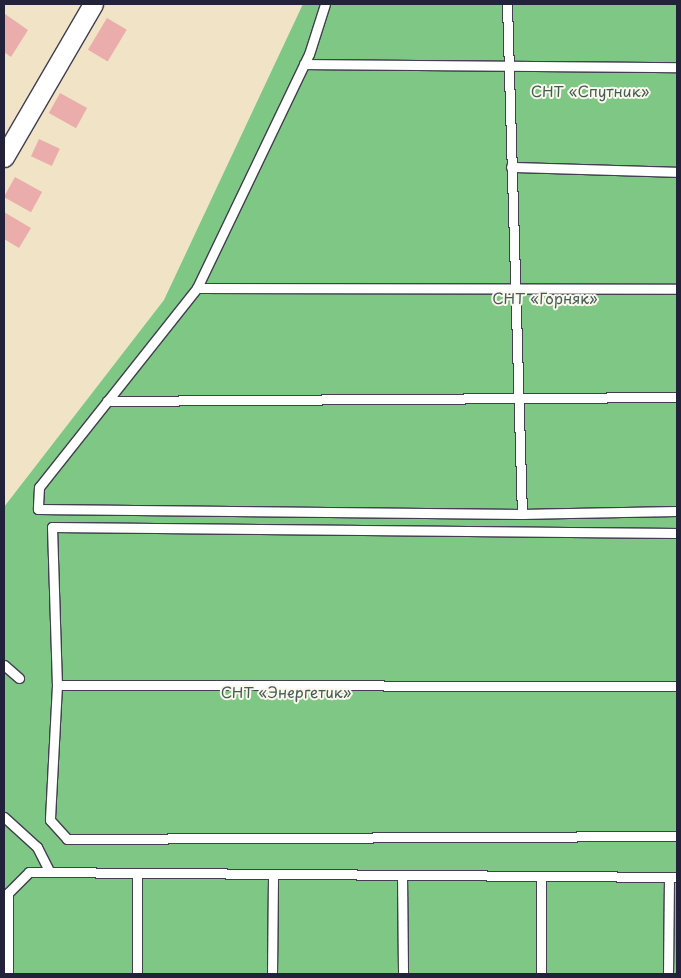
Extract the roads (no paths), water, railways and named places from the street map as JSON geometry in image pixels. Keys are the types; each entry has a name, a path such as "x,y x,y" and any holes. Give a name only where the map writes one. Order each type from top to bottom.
{"street":[{"path":"4,157 93,4"}],"lane":[{"path":"325,4 304,64 197,288 39,487 38,509 522,514 677,511"},
{"path":"507,4 522,514"},
{"path":"304,64 677,66"},
{"path":"511,167 677,172"},
{"path":"197,288 677,289"},
{"path":"107,401 677,397"},
{"path":"677,534 52,527 57,685 50,820 66,839 677,836"},
{"path":"4,665 19,678"},
{"path":"57,685 677,686"},
{"path":"4,817 37,847 50,872"},
{"path":"8,974 6,895 29,872 673,877 668,974"},
{"path":"137,873 137,974"},
{"path":"272,974 273,874"},
{"path":"402,875 403,974"},
{"path":"541,876 541,974"}],"park label":[{"name":"СНТ «Спутник»","path":"590,91"},
{"name":"СНТ «Горняк»","path":"545,298"},
{"name":"СНТ «Энергетик»","path":"286,692"}]}
